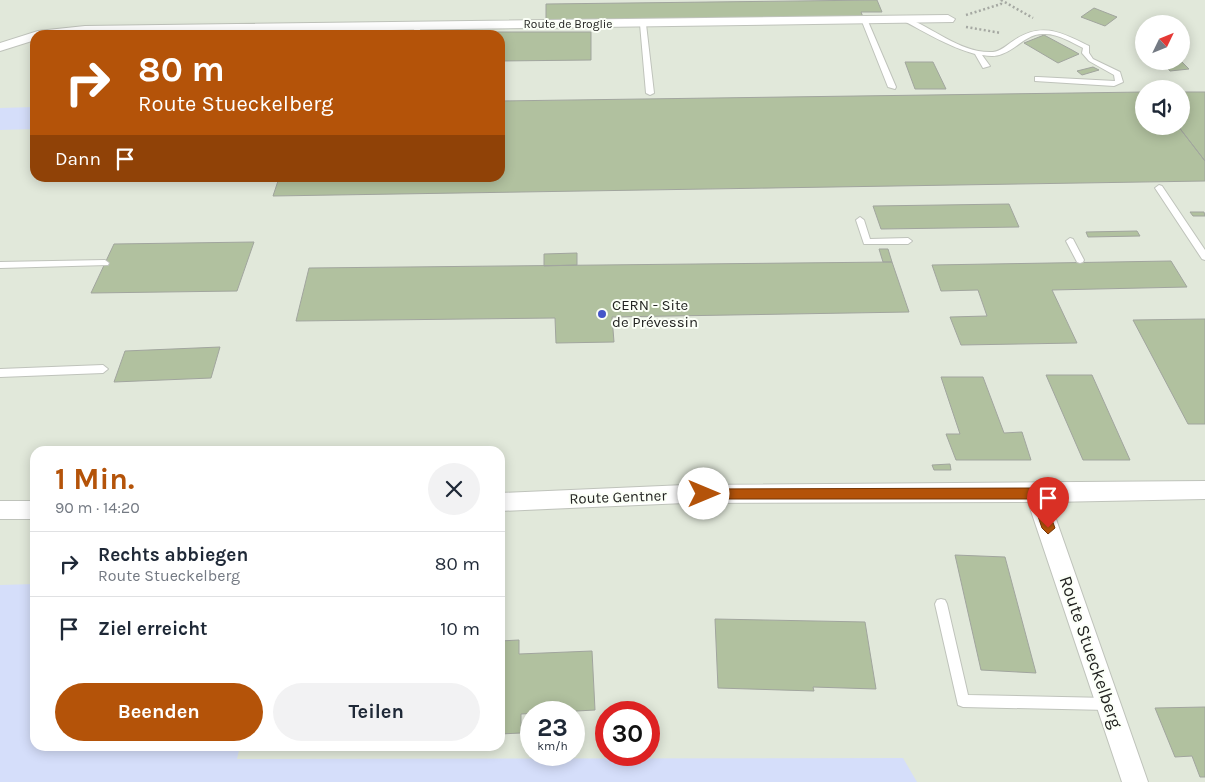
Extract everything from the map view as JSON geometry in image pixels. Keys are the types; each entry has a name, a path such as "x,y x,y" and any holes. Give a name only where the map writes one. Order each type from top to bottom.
{"street":[{"name":"Route de Broglie","path":"85,30 418,30 643,24 948,20"},
{"name":"Route de Broglie","path":"1,45 30,37"},
{"name":"Route Gentner","path":"505,502 685,494 1036,493 1205,490"},
{"name":"Route Stueckelberg","path":"1036,493 1135,782"},
{"path":"0,510 30,510"}],"lane":[{"path":"864,20 892,87"},
{"path":"904,20 978,54 995,54 1006,50 1024,37 1049,30 1087,47 1085,53 1091,60 1117,74 1119,82 1114,84 1038,79"},
{"path":"643,24 650,93"},
{"path":"978,54 986,66"},
{"path":"1159,188 1205,258"},
{"path":"860,220 867,242 908,241"},
{"path":"1070,241 1080,260"},
{"path":"0,265 105,263"},
{"path":"0,372 103,370"},
{"path":"941,604 963,701 1109,704"}],"path":[{"path":"948,20 1000,4 1001,0 1038,22 1040,31"},
{"path":"948,20 960,26 1024,37"}],"shaded area":[{"name":"CERN - Site de Prévessin","path":"0,0 1205,0 1205,782 0,782"},
{"path":"30,107 30,129 0,130 0,108"},
{"path":"30,584 30,751 239,751 237,759 520,759 520,766 585,766 585,758 595,758 595,766 660,766 660,758 903,758 917,782 0,782 0,585"}],"building":[{"path":"877,0 882,12 861,12 863,17 546,21 546,4"},
{"path":"1094,8 1117,17 1105,26 1081,17"},
{"path":"505,32 591,32 591,60 505,61"},
{"path":"1044,35 1079,54 1058,63 1024,43"},
{"path":"905,62 933,62 946,89 915,89"},
{"path":"1093,67 1099,70 1082,75 1077,71"},
{"path":"1135,92 1135,135 1185,135 1205,161 1205,181 273,196 278,182 505,182 505,101"},
{"path":"1190,92 1205,92 1205,161 1185,135 1190,135"},
{"path":"1009,204 1019,227 881,229 873,206"},
{"path":"1190,212 1204,212 1205,216 1193,216"},
{"path":"1137,231 1140,236 1088,237 1086,232"},
{"path":"254,242 237,291 91,293 114,244"},
{"path":"879,249 888,249 892,262 883,262"},
{"path":"577,253 577,265 544,266 544,254"},
{"path":"1171,261 1187,287 1052,290 1077,343 961,345 950,317 987,316 978,290 941,291 932,265"},
{"path":"892,262 909,312 612,317 614,342 556,343 555,318 296,321 309,268"},
{"path":"1205,319 1205,424 1188,424 1133,320"},
{"path":"220,347 211,378 114,382 125,351"},
{"path":"1046,375 1092,375 1130,460 1083,460"},
{"path":"941,377 983,377 1004,433 1022,432 1031,460 956,460 946,434 960,434"},
{"path":"950,464 951,470 934,470 932,465"},
{"path":"955,555 1005,557 1036,673 981,670"},
{"path":"715,619 865,622 876,689 813,687 814,691 718,688"},
{"path":"519,640 519,654 592,651 595,710 585,711 585,701 520,701 520,733 505,734 505,641"},
{"path":"1205,707 1205,777 1200,777 1192,756 1175,757 1155,708"}],"place":[{"name":"CERN - Site de Prévessin","path":"602,314"}],"route":[{"path":"704,494 1036,493 1048,528"}]}
